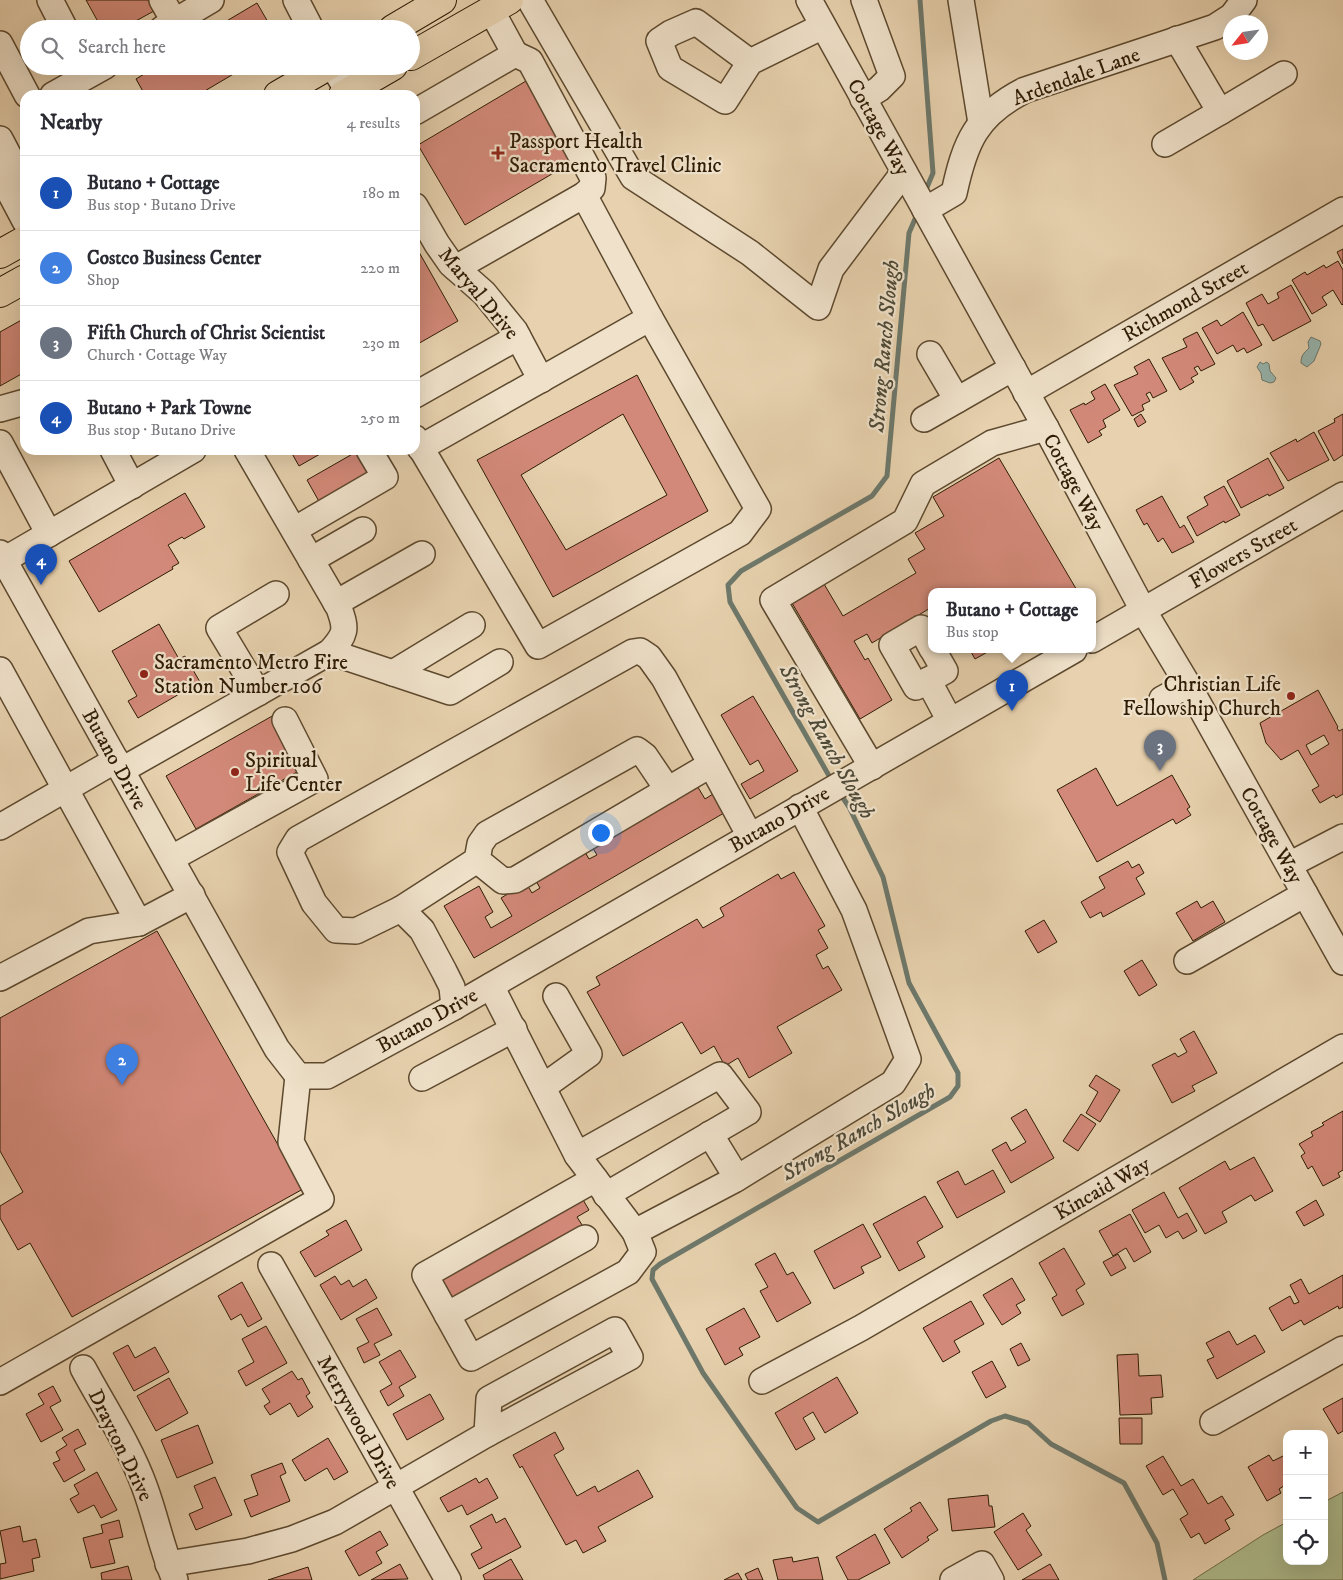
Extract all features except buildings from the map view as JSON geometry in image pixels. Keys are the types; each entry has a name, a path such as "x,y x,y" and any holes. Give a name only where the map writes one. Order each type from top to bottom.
{"main road":[{"path":"407,20 435,2"},
{"path":"420,51 500,5"},
{"path":"287,90 312,75"},
{"path":"354,90 378,75"},
{"path":"0,293 20,282"}],"street":[{"path":"50,0 60,20"},
{"path":"166,16 211,0"},
{"path":"296,0 306,20"},
{"path":"530,0 633,177 750,253 818,307 831,269 906,177"},
{"name":"Cottage Way","path":"808,0 1046,428 1143,610 1188,685 1343,962"},
{"path":"863,99 879,89 892,76 864,0"},
{"path":"960,0 981,123"},
{"name":"Ardendale Lane","path":"925,210 954,193 961,162 968,143 981,123 1003,103 1025,90 1214,27 1232,16 1244,0"},
{"path":"456,268 584,195 592,188 593,178 530,61 515,54 500,5"},
{"path":"750,62 823,26"},
{"path":"1177,40 1220,112"},
{"path":"0,44 24,90"},
{"path":"420,109 515,54"},
{"path":"1165,144 1284,74"},
{"path":"337,75 345,90"},
{"path":"64,90 95,76"},
{"path":"0,139 20,177"},
{"path":"0,174 20,212"},
{"path":"420,446 538,646 732,538 740,533 758,510 650,318 584,195"},
{"name":"Richmond Street","path":"1026,393 1343,210"},
{"name":"Maryal Drive","path":"420,215 437,244 456,268 489,299 518,337 541,380"},
{"path":"420,442 541,380 650,318"},
{"path":"420,392 518,337"},
{"path":"930,354 957,400"},
{"path":"924,419 1013,368"},
{"path":"0,409 20,403"},
{"path":"872,766 774,600 905,521 923,484 992,443 1046,428"},
{"path":"0,443 49,534"},
{"path":"116,455 132,486"},
{"path":"1,558 49,534 185,455"},
{"path":"0,826 65,789 119,765 258,693 330,652 343,637 345,625 336,603 251,455"},
{"path":"294,530 384,477 372,455"},
{"name":"Flowers Street","path":"1143,610 1343,495"},
{"path":"311,560 363,530"},
{"path":"336,603 422,554"},
{"name":"Butano Drive","path":"1,558 172,858 278,1049 298,1076 327,1076 454,1007 847,780 944,732 1069,653"},
{"path":"258,693 219,628 276,594"},
{"path":"1096,638 1143,610"},
{"path":"392,673 472,625"},
{"path":"928,642 920,628 892,645 916,687 945,671 934,653"},
{"path":"668,790 645,756 637,750 487,834 480,844 477,860 402,909 356,931 336,930 314,903 290,852 298,839 633,652 640,651 649,657 664,678 750,836"},
{"path":"330,652 450,692 500,662"},
{"path":"0,670 139,923"},
{"path":"928,680 944,732"},
{"path":"1162,699 1188,685"},
{"path":"172,858 314,779 285,720"},
{"path":"477,860 503,881 515,880 710,765"},
{"path":"635,1232 737,1178 893,1083 908,1059 854,910 800,807"},
{"path":"1289,865 1343,837"},
{"path":"0,978 89,931 139,923 192,894"},
{"path":"1187,962 1305,894"},
{"path":"402,909 411,936 423,946 438,988 454,1007"},
{"path":"491,986 577,1155 601,1187 635,1232 644,1252 628,1272 471,1358 425,1275 601,1187 710,1134 748,1112 720,1075 577,1155"},
{"path":"543,1087 589,1054 556,996"},
{"path":"422,1078 514,1029"},
{"name":"Kincaid Way","path":"762,1381 861,1328 1343,1047"},
{"path":"0,1382 321,1199 291,1142 298,1076"},
{"path":"710,1134 737,1178"},
{"path":"447,1315 585,1238"},
{"name":"Merrywood Drive","path":"271,1265 448,1580"},
{"path":"172,1572 292,1539 335,1522 487,1434 630,1358 615,1330 489,1399 487,1434"},
{"path":"1213,1422 1343,1349"},
{"name":"Drayton Drive","path":"83,1368 126,1447 145,1487 172,1572"},
{"path":"953,1580 982,1564 991,1580"}],"green space":[{"path":"1343,1492 1343,1580 1193,1580 1283,1524 1283,1565 1328,1565 1328,1500"}],"water":[{"path":"1311,337 1320,341 1321,344 1314,361 1307,367 1301,363 1301,360 1303,354 1309,348 1308,342"},
{"path":"1260,362 1263,364 1267,362 1269,364 1270,371 1276,378 1274,382 1270,383 1262,380 1261,373 1257,367"}],"waterway":[{"name":"Strong Ranch Slough","path":"920,0 933,173 925,192"},
{"name":"Strong Ranch Slough","path":"832,781 730,602 728,585 741,571 872,496 887,476 909,233 918,212"},
{"name":"Strong Ranch Slough","path":"839,792 849,807 883,877 909,983 958,1073 958,1086 950,1097 660,1264 653,1270 652,1279 703,1373 797,1508 818,1522 991,1421 1005,1416 1028,1423 1051,1444 1124,1483 1157,1543 1165,1580"}],"place":[{"name":"Passport Health Sacramento Travel Clinic","path":"498,153"},
{"name":"Butano + Park Towne","path":"41,585"},
{"name":"Sacramento Metro Fire Station Number 106","path":"144,674"},
{"name":"Christian Life Fellowship Church","path":"1291,696"},
{"name":"Butano + Cottage","path":"1012,711"},
{"name":"Fifth Church of Christ Scientist","path":"1160,771"},
{"name":"Spiritual Life Center","path":"235,772"},
{"name":"Costco Business Center","path":"122,1085"}]}
